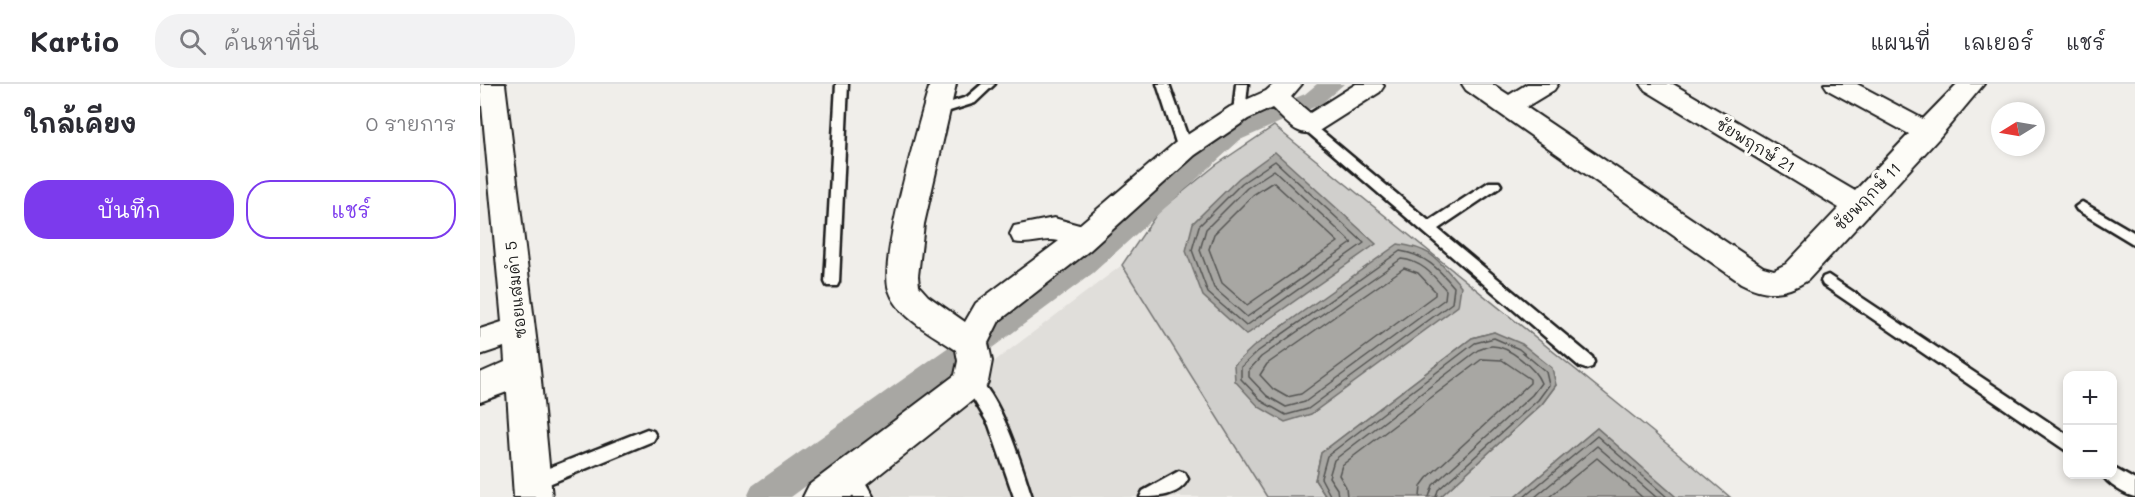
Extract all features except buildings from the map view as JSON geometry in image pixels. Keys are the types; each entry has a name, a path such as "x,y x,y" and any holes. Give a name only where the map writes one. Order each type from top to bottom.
{"street":[{"name":"ซอยแสมดำ 5","path":"492,84 523,370 532,490"},
{"path":"1475,84 1508,107 1545,84"},
{"name":"ชัยพฤกษ์ 21","path":"1654,84 1858,206"},
{"path":"1837,84 1928,133"},
{"name":"ชัยพฤกษ์ 11","path":"1508,107 1764,282 1784,281 1797,272 1971,84"},
{"path":"822,497 857,486 971,382 975,361 971,343 987,312 1079,242 1207,132 1282,91 1308,126 1371,86"},
{"path":"940,98 903,253 902,287 912,300 971,343"},
{"path":"1025,234 1055,229 1065,230 1079,242"},
{"path":"480,342 518,330"},
{"path":"480,388 523,370"}],"lane":[{"path":"832,282 842,84"},
{"path":"940,98 971,100 989,84"},
{"path":"1163,84 1185,149"},
{"path":"1239,113 1242,84"},
{"path":"1308,126 1586,362"},
{"path":"1429,228 1494,185"},
{"path":"2082,207 2135,240"},
{"path":"1828,281 2063,442"},
{"path":"971,382 987,402 998,422 1023,497"},
{"path":"532,490 647,436"},
{"path":"2117,478 2135,490"},
{"path":"1149,497 1179,479"}],"shaded area":[{"path":"1274,126 1730,497 1676,497 1597,428 1515,497 1440,497 1542,404 1556,385 1494,332 1472,338 1321,453 1315,480 1326,497 1267,497 1122,265 1158,212 1216,165"},
{"path":"1122,265 1267,497 815,497"}],"water":[{"path":"1275,152 1376,244 1246,335 1203,296 1186,251 1193,223 1239,178"},
{"path":"1398,244 1420,249 1440,263 1461,286 1458,306 1311,414 1285,422 1259,407 1235,381 1234,365 1253,347"},
{"path":"1494,332 1522,344 1552,368 1556,385 1542,404 1440,497 1326,497 1315,480 1321,453 1472,338"},
{"path":"1597,428 1676,497 1515,497"}],"waterway":[{"path":"764,497 1083,266 1231,134 1313,99 1332,84"}]}
